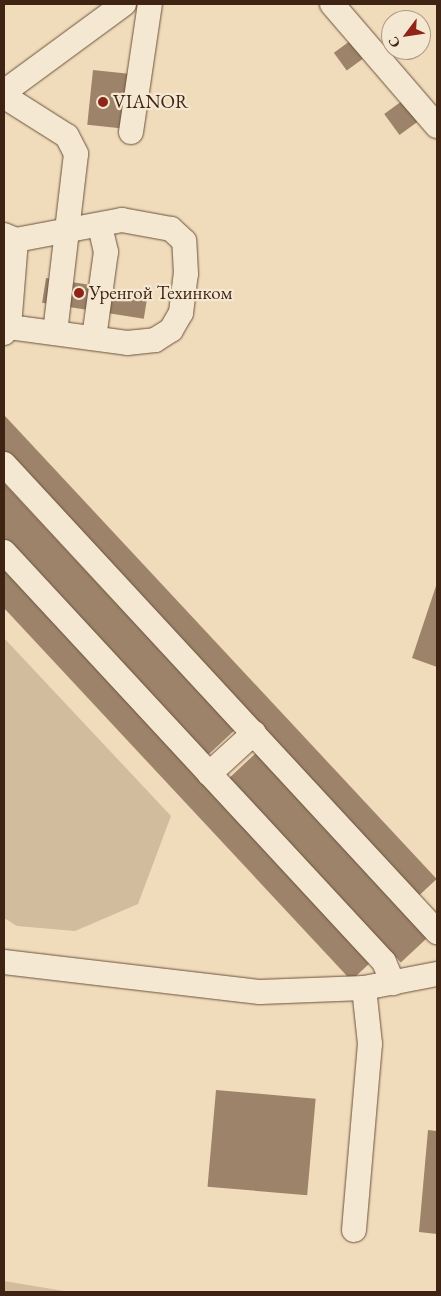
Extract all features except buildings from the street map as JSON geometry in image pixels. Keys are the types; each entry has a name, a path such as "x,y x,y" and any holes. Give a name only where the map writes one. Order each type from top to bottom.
{"lane":[{"path":"55,333 76,154 73,143 56,128 10,100 4,92 124,4"},
{"path":"131,132 150,4"},
{"path":"332,4 437,126"},
{"path":"122,220 170,229 184,242 186,274 181,313 171,330 155,340 127,342 55,333 6,330 10,238 66,233 100,227 122,220"},
{"path":"94,338 106,252 100,227"},
{"path":"4,464 437,932"},
{"path":"4,552 384,962 393,982"},
{"path":"210,774 254,734"},
{"path":"4,962 260,992 364,988 437,974"},
{"path":"354,1230 370,1044 364,988"}],"shaded area":[{"path":"4,638 171,816 138,904 75,931 17,926 4,918"},
{"path":"4,1281 70,1292 4,1292"}],"place":[{"name":"VIANOR","path":"103,102"},
{"name":"Уренгой Техинком","path":"79,293"}]}
